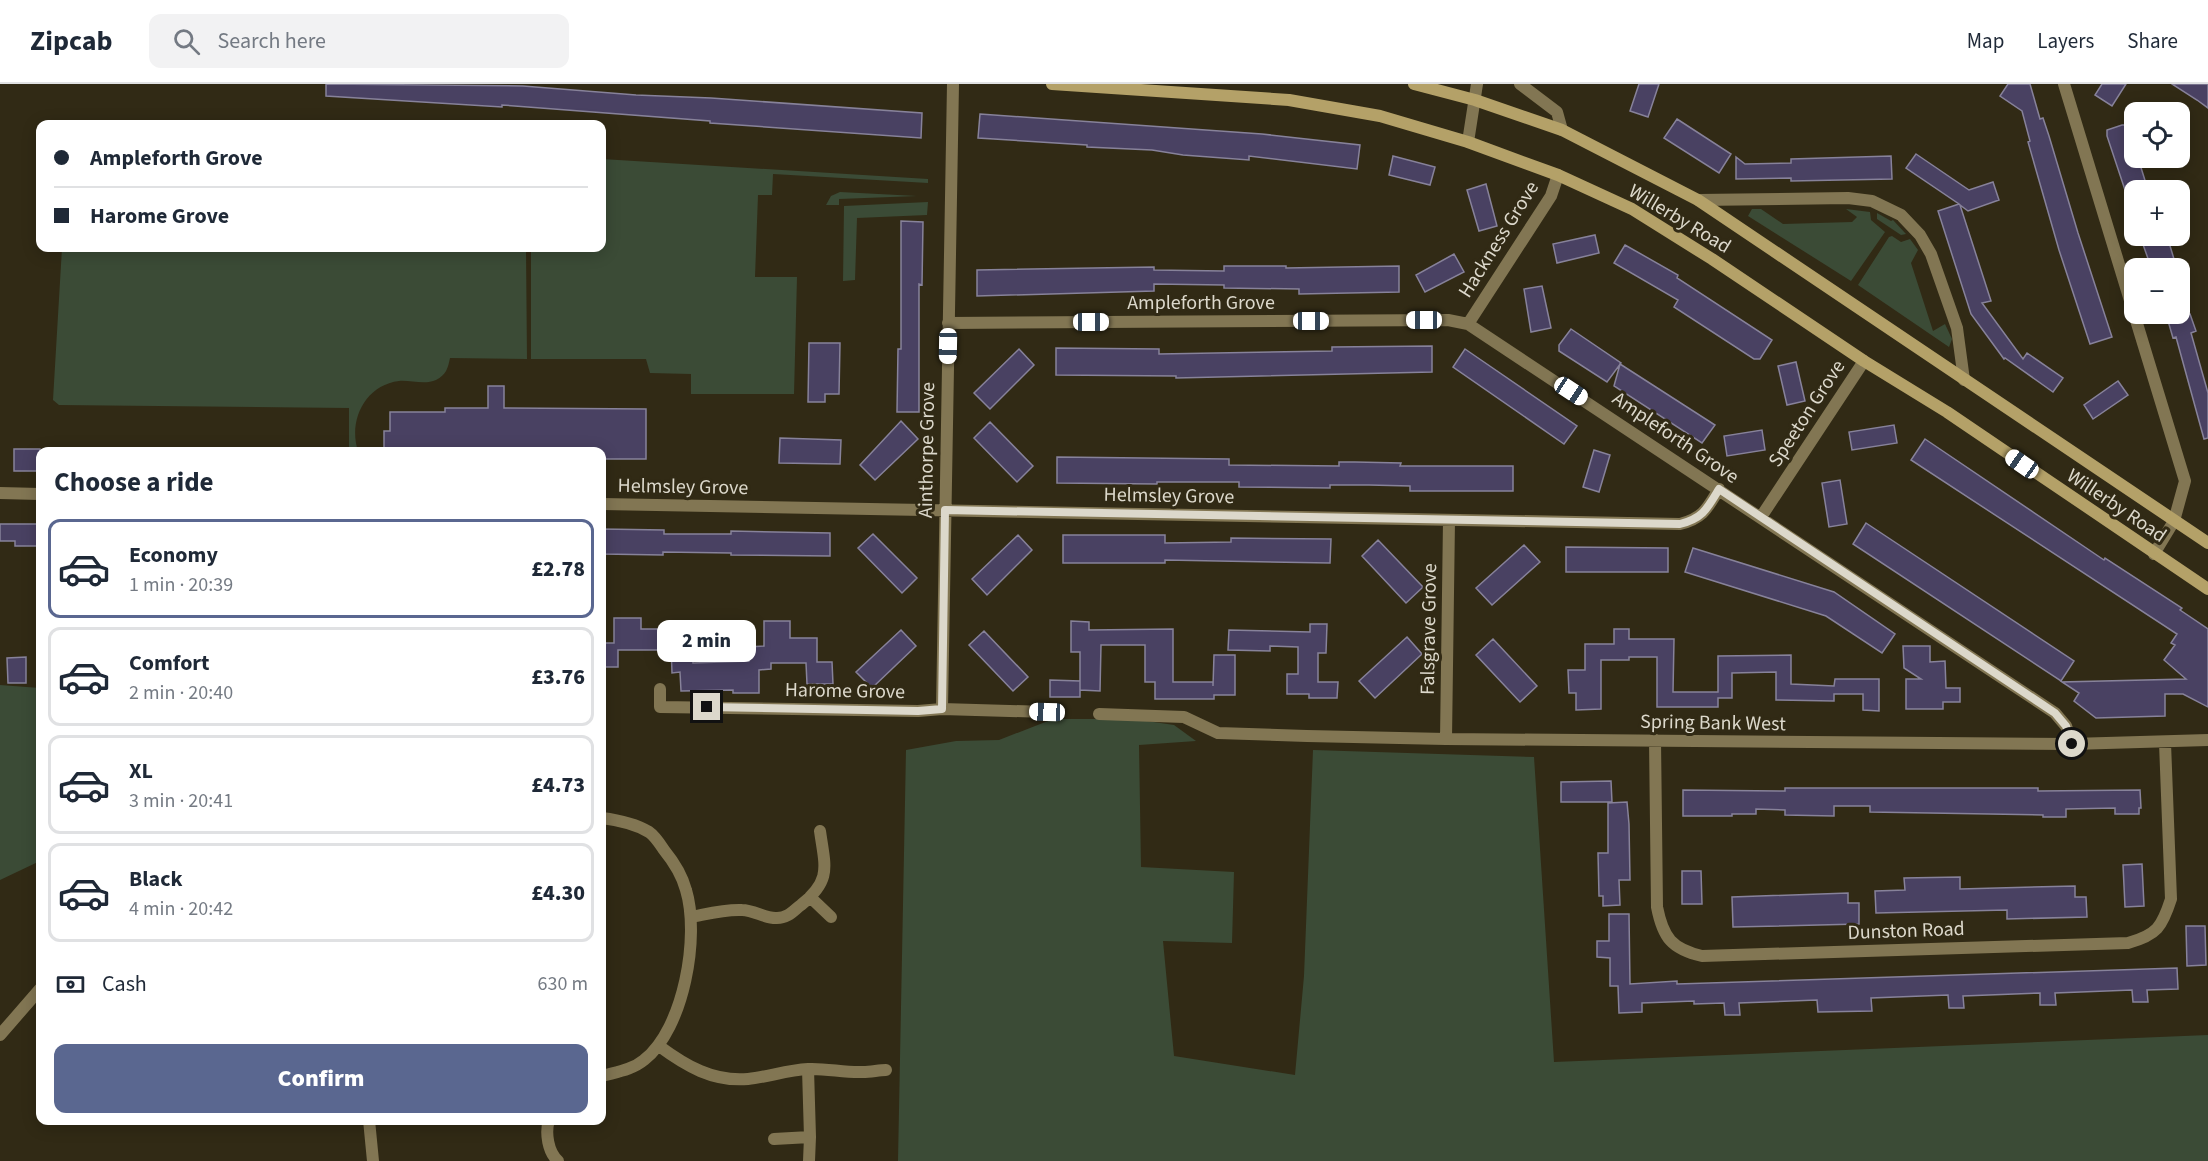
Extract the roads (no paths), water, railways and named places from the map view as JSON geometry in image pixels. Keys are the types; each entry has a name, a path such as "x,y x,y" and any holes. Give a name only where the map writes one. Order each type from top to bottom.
{"street":[{"name":"Ainthorpe Grove","path":"942,709 953,84"},
{"name":"Willerby Road","path":"1052,84 1289,100 1380,116 1468,141 1558,175 1632,209 1712,259 1864,361 1947,412 2208,589"},
{"name":"Willerby Road","path":"1414,84 1474,100 1562,130 1698,200 2208,543"},
{"path":"1468,141 1477,84"},
{"path":"1520,84 1557,112 1562,130"},
{"path":"2064,84 2185,481 2174,521 2154,554"},
{"name":"Hackness Grove","path":"1468,324 1551,196 1558,175"},
{"path":"1698,200 1848,198 1872,201 1901,215 1920,235 1931,254 1957,328 1964,380"},
{"name":"Ampleforth Grove","path":"948,323 1448,320 1468,324 2055,713 2066,726 2072,744"},
{"name":"Speeton Grove","path":"1761,517 1864,361"},
{"name":"Helmsley Grove","path":"606,504 1680,524 1695,520 1705,512 1719,489"},
{"path":"0,493 36,494"},
{"name":"Falsgrave Grove","path":"1446,739 1449,520"},
{"name":"Harome Grove","path":"660,689 660,707 1047,712"},
{"name":"Spring Bank West","path":"1099,714 1184,717 1218,733 1446,739 2072,744 2208,740"},
{"name":"Dunston Road","path":"1655,740 1658,916 1660,925 1670,940 1684,951 1702,956 2128,943 2147,938 2164,921 2171,899 2165,743"},
{"path":"606,819 623,821 651,833 674,862 686,890 692,937 675,1018 659,1046 643,1061 624,1071 606,1075"},
{"path":"691,917 741,910 757,911 774,919 786,918 822,884 825,867 820,831"},
{"path":"810,897 831,916"},
{"path":"0,1035 36,994"},
{"path":"659,1046 679,1061 702,1073 727,1080 750,1079 783,1071 808,1069 863,1072 886,1070"},
{"path":"808,1069 809,1161"},
{"path":"369,1125 373,1161"},
{"path":"547,1125 548,1142 554,1160"},
{"path":"774,1139 810,1137"}]}
